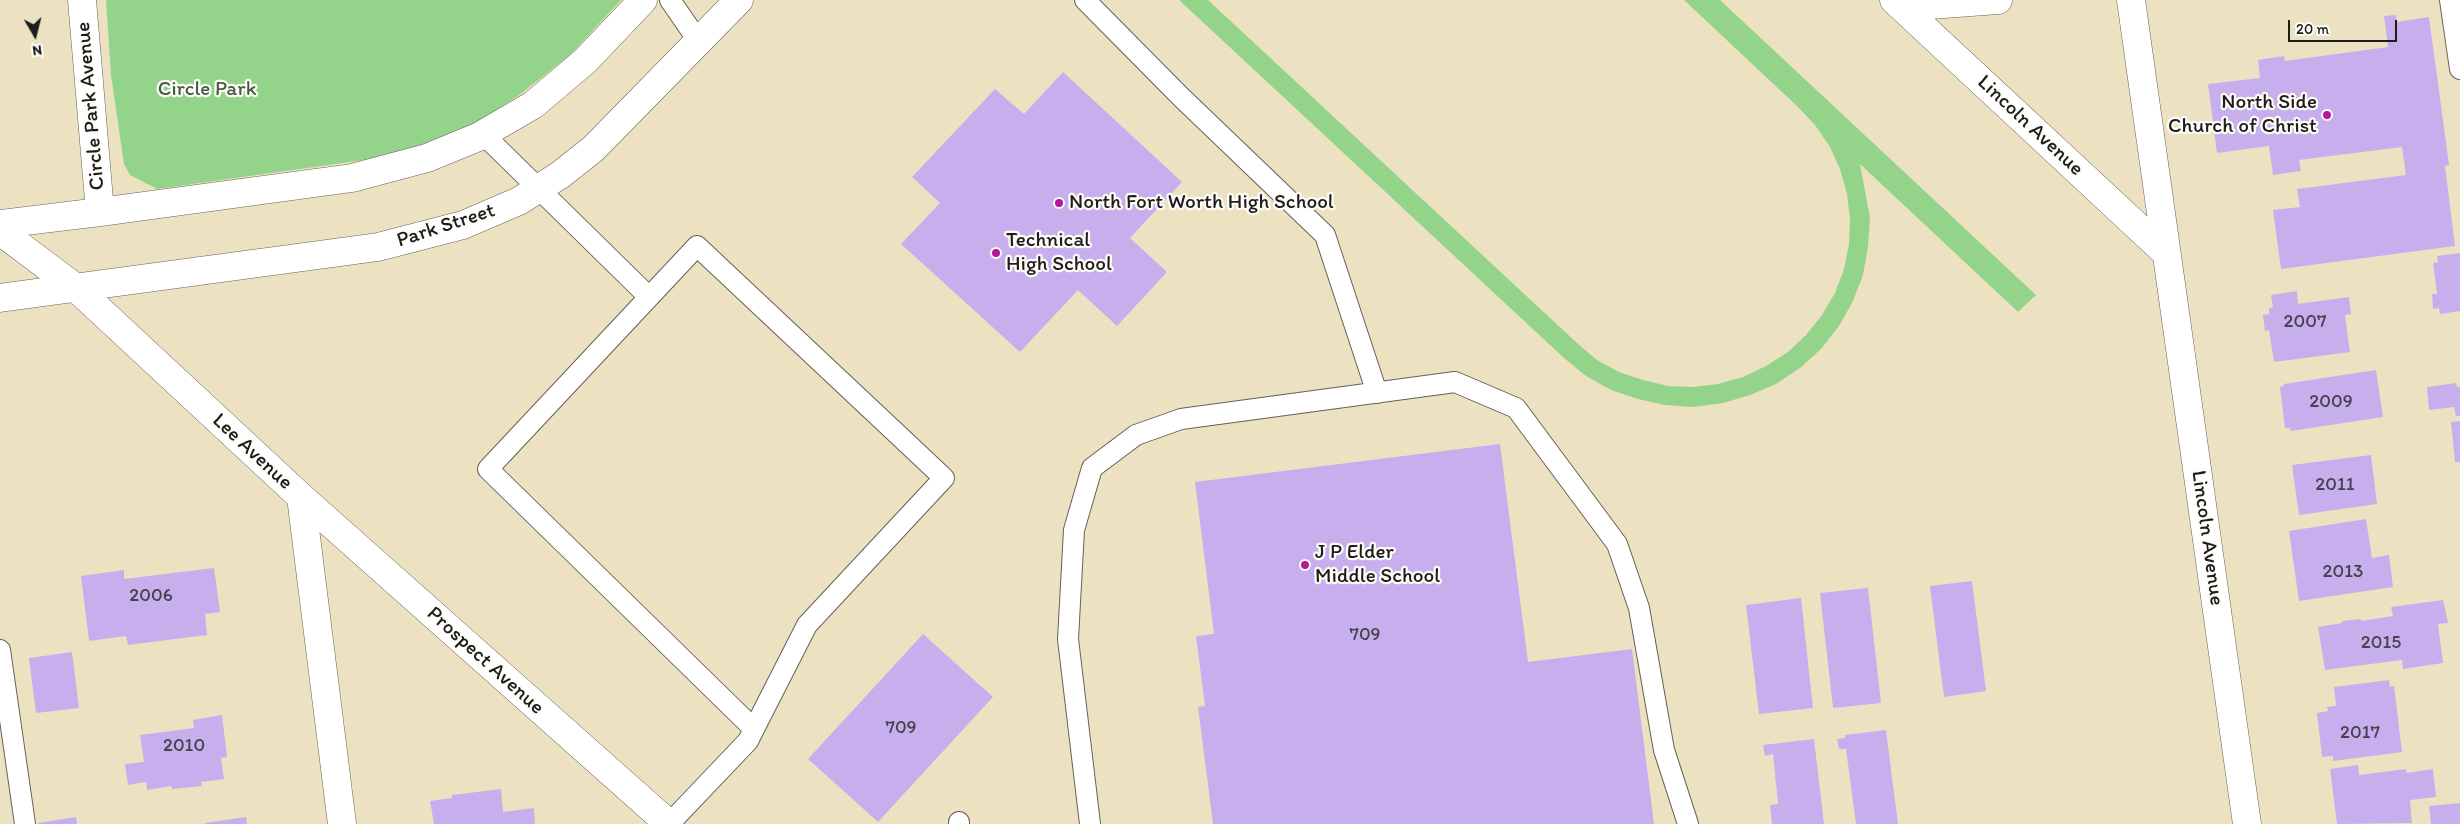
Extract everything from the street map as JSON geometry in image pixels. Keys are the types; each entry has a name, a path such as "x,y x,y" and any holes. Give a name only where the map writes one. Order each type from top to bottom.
{"street":[{"name":"Circle Park Avenue","path":"82,0 100,212"},
{"path":"0,224 352,178 427,158 483,134 533,105 585,61 643,0"},
{"name":"Park Street","path":"0,298 378,247 463,225 519,201 560,175 593,149 739,0"},
{"path":"1898,4 1998,0"},
{"name":"Lincoln Avenue","path":"2131,0 2247,824"},
{"name":"Lincoln Avenue","path":"1898,4 2166,253"},
{"name":"Lee Avenue","path":"0,231 76,288 301,497 342,824"},
{"name":"Prospect Avenue","path":"301,497 669,824"}],"lane":[{"path":"670,0 699,42"},
{"path":"1085,0 1325,235 1377,393"},
{"path":"2450,0 2460,69"},
{"path":"483,134 649,297"},
{"path":"669,824 748,741 754,730 807,625 944,478 697,246 488,468 754,730"},
{"path":"1090,824 1068,639 1074,530 1092,468 1136,435 1181,419 1455,382 1516,408 1617,544 1639,608 1664,750 1688,824"},
{"path":"0,650 25,824"}],"green space":[{"name":"Circle Park","path":"106,0 621,0 570,55 518,96 469,127 426,144 379,158 157,189 130,175 124,164 111,75"},
{"path":"1179,0 1208,0 1577,343 1597,360 1619,372 1668,386 1693,387 1718,384 1743,377 1766,366 1788,352 1806,335 1822,315 1835,293 1844,269 1849,244 1850,219 1847,194 1840,169 1830,147 1815,125 1798,107 1684,0 1720,0 2036,295 2018,312 1860,164 1870,218 1868,247 1863,275 1853,301 1839,326 1821,349 1800,368 1776,384 1750,395 1723,403 1694,407 1665,405 1611,390 1586,376 1564,358"}],"building":[{"name":"North Side Church of Christ","path":"2396,15 2397,22 2429,17 2449,165 2445,166 2455,246 2281,269 2273,210 2300,207 2297,189 2406,175 2402,147 2299,160 2301,171 2273,175 2269,146 2217,153 2208,84 2260,78 2258,60 2284,56 2285,61 2388,47 2384,16"},
{"path":"1063,72 1182,182 1130,238 1167,272 1117,326 1078,290 1020,352 901,244 940,203 912,177 995,89 1024,114"},
{"path":"2460,253 2460,311 2440,314 2439,308 2433,309 2432,294 2437,294 2433,263 2438,262 2437,256"},
{"path":"2297,291 2298,304 2349,297 2351,314 2345,315 2350,352 2274,362 2269,330 2265,331 2263,315 2269,314 2269,308 2273,308 2271,295"},
{"path":"2376,370 2383,417 2291,431 2290,428 2285,428 2280,387 2284,386 2284,384"},
{"path":"2456,383 2457,387 2460,387 2460,416 2456,416 2454,407 2429,410 2427,387"},
{"path":"2460,421 2460,462 2455,462 2451,422"},
{"path":"1500,444 1528,662 1632,649 1654,824 1213,824 1198,707 1205,706 1196,636 1214,634 1195,482"},
{"path":"2371,455 2377,504 2299,515 2292,465"},
{"path":"2366,519 2372,558 2389,555 2393,587 2299,601 2289,531"},
{"path":"214,568 220,612 205,614 207,635 128,645 126,636 89,641 81,576 124,570 124,579"},
{"path":"1972,581 1986,691 1944,697 1930,586"},
{"path":"1868,588 1881,703 1833,708 1820,593"},
{"path":"1801,598 1813,708 1759,714 1746,605"},
{"path":"2443,600 2448,623 2438,624 2443,663 2403,669 2402,660 2325,670 2318,627 2342,623 2342,621 2361,619 2361,621 2393,616 2391,607"},
{"path":"923,634 993,697 878,822 808,759"},
{"path":"72,652 79,708 36,713 29,658"},
{"path":"2389,680 2390,687 2394,686 2402,752 2333,761 2333,756 2322,757 2317,713 2328,711 2327,707 2336,706 2334,687"},
{"path":"222,715 227,757 221,758 224,779 201,782 202,786 172,789 171,786 147,790 146,782 128,785 125,764 144,762 140,735 194,728 193,720"},
{"path":"1886,730 1898,824 1856,824 1846,749 1839,749 1837,739 1845,738 1845,735"},
{"path":"1814,739 1824,824 1772,824 1770,805 1778,804 1773,754 1765,756 1763,745"},
{"path":"2358,765 2359,775 2406,769 2407,773 2433,769 2436,797 2410,800 2412,823 2337,824 2330,769"},
{"path":"501,789 503,812 534,808 535,824 434,824 430,801 452,798 452,795"},
{"path":"2460,803 2460,824 2431,824 2429,806"},
{"path":"76,817 77,824 38,824 38,823"},
{"path":"246,817 247,824 205,824 205,823"}],"place":[{"name":"North Side Church of Christ","path":"2327,115"},
{"name":"North Fort Worth High School","path":"1059,203"},
{"name":"Technical High School","path":"996,253"},
{"name":"J P Elder Middle School","path":"1305,565"}]}
